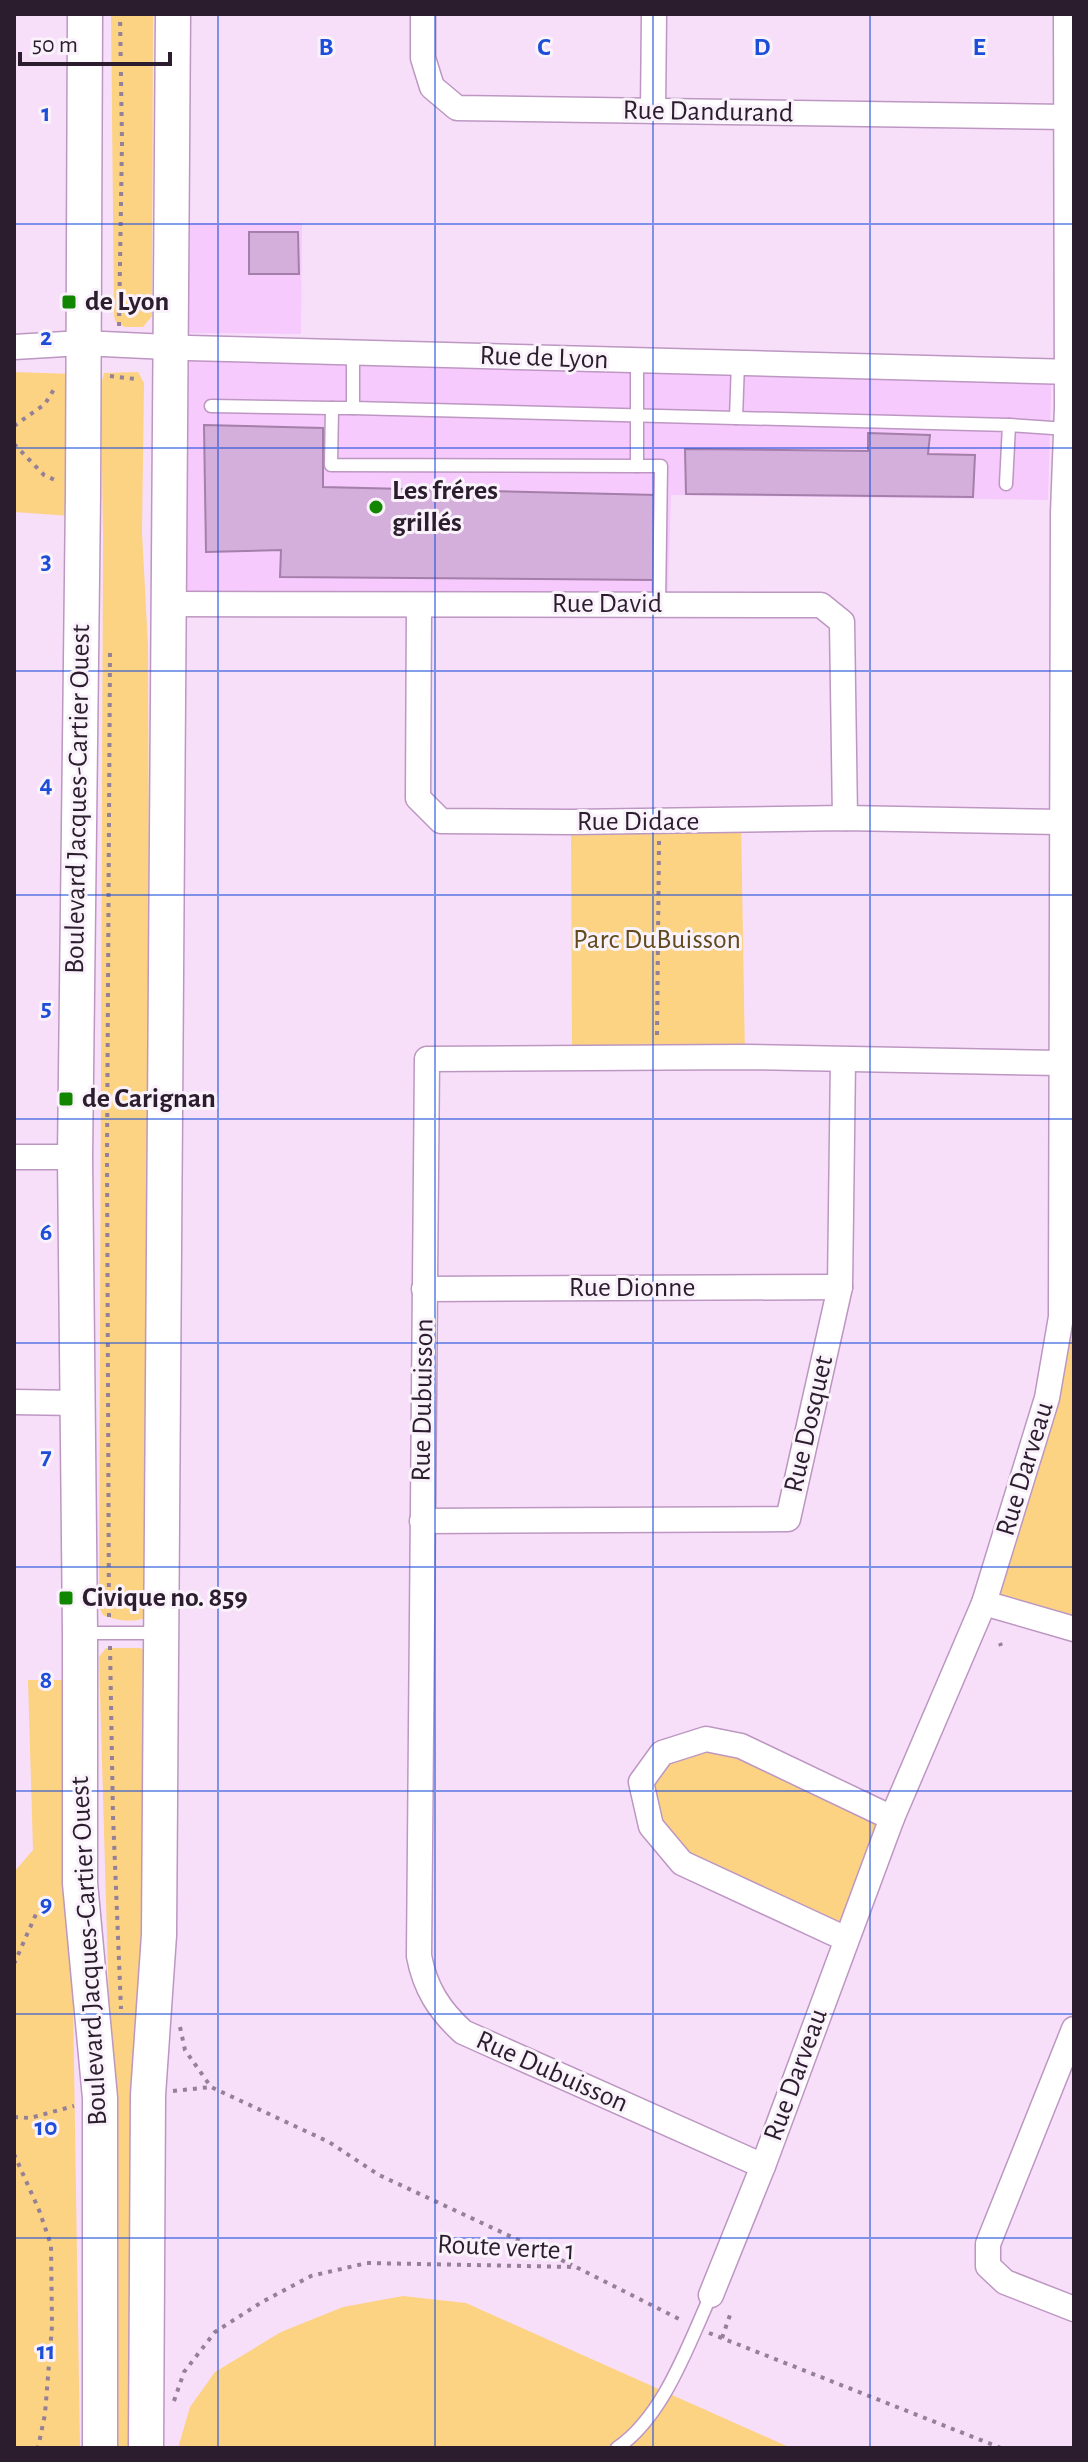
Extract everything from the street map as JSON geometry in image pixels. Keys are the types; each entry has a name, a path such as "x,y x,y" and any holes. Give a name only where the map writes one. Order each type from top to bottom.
{"main road":[{"name":"Boulevard Jacques-Cartier Ouest","path":"85,14 75,1157 77,1403 95,1633 80,1883 100,2098 100,2448"},
{"name":"Boulevard Jacques-Cartier Ouest","path":"146,2448 148,2095 159,1935 173,14"}],"street":[{"name":"Rue Dandurand","path":"423,14 423,58 432,87 457,108 1066,117"},
{"path":"653,111 654,14"},
{"name":"Rue Darveau","path":"711,2295 763,2166 892,1818 984,1603 1047,1398 1061,1317 1061,822 1068,611 1067,429 1070,372 1066,14"},
{"name":"Rue de Lyon","path":"14,347 82,343 1070,372"},
{"name":"Rue David","path":"169,604 821,605 842,622 845,818"},
{"name":"Rue Didace","path":"419,605 418,798 441,821 660,822 845,818 1061,822"},
{"name":"Rue Dubuisson","path":"763,2166 463,2032 432,1996 423,1977 419,1956 427,1059 656,1058 1060,1063"},
{"name":"Rue Dosquet","path":"422,1521 788,1519 840,1287 843,1060"},
{"path":"14,1157 75,1157"},
{"name":"Rue Dionne","path":"424,1289 840,1287"},
{"path":"14,1402 77,1403"},
{"path":"984,1603 1074,1629"},
{"path":"846,1939 682,1863 651,1826 641,1782 662,1753 706,1739 741,1746 892,1818"},
{"path":"1074,2029 988,2244 988,2266 1005,2282 1074,2309"}],"lane":[{"path":"353,353 353,408"},
{"path":"637,360 637,466"},
{"path":"736,418 738,363"},
{"path":"211,406 1009,425 1067,429"},
{"path":"332,408 331,465 661,466 659,604"},
{"path":"1006,484 1009,425"},
{"path":"95,1633 162,1633"},
{"path":"617,2448 643,2426 657,2406 711,2295"}],"path":[{"path":"116,345 120,318 120,14"},
{"path":"109,377 135,379"},
{"path":"14,426 45,404 59,380"},
{"path":"14,444 44,475 83,495"},
{"name":"Boulevard Jacques-Cartier Ouest","path":"110,646 107,1143 95,1633 113,1816 121,2019"},
{"path":"656,1058 660,822"},
{"path":"14,1964 36,1914 80,1883"},
{"path":"211,2087 329,2142 379,2175 576,2267"},
{"path":"14,2154 51,2245 52,2326 45,2414 38,2448"},
{"name":"Route verte 1","path":"174,2401 184,2372 215,2332 311,2276 367,2263 576,2267 696,2327 1001,2448"},
{"path":"722,2338 731,2312"}],"shaded area":[{"path":"188,223 302,223 301,334 187,333"},
{"path":"157,336 1052,361 1048,500 671,495 668,592 155,592"}],"green space":[{"path":"111,14 153,14 152,316 143,327 125,327 115,321 114,314"},
{"path":"14,372 73,374 71,516 14,512"},
{"path":"138,372 144,383 142,533 148,646 150,1194 147,1606 144,1618 129,1621 103,1615 99,1607 101,385 104,373"},
{"name":"Parc DuBuisson","path":"741,821 745,1057 572,1059 571,822"},
{"path":"1062,1021 1074,1021 1074,1629 984,1603 1047,1398"},
{"path":"106,1648 140,1648 149,1657 134,2448 111,2448 112,2110 99,1657"},
{"path":"28,1680 68,1680 80,2448 14,2448 14,1872 33,1850"},
{"path":"706,1739 892,1818 846,1939 682,1863 641,1782"},
{"path":"403,2296 466,2303 791,2448 178,2448 190,2407 215,2372 281,2332 343,2307"}],"building":[{"path":"249,232 298,232 299,274 249,274"},
{"path":"204,425 323,428 323,487 657,495 654,580 280,577 281,550 206,552"},
{"path":"868,433 930,435 928,454 975,455 973,497 686,494 685,449 868,451"}],"place":[{"name":"de Lyon","path":"69,302"},
{"name":"Les fréres grillés","path":"376,507"},
{"name":"de Carignan","path":"66,1099"},
{"name":"Civique no. 859","path":"66,1598"}]}
